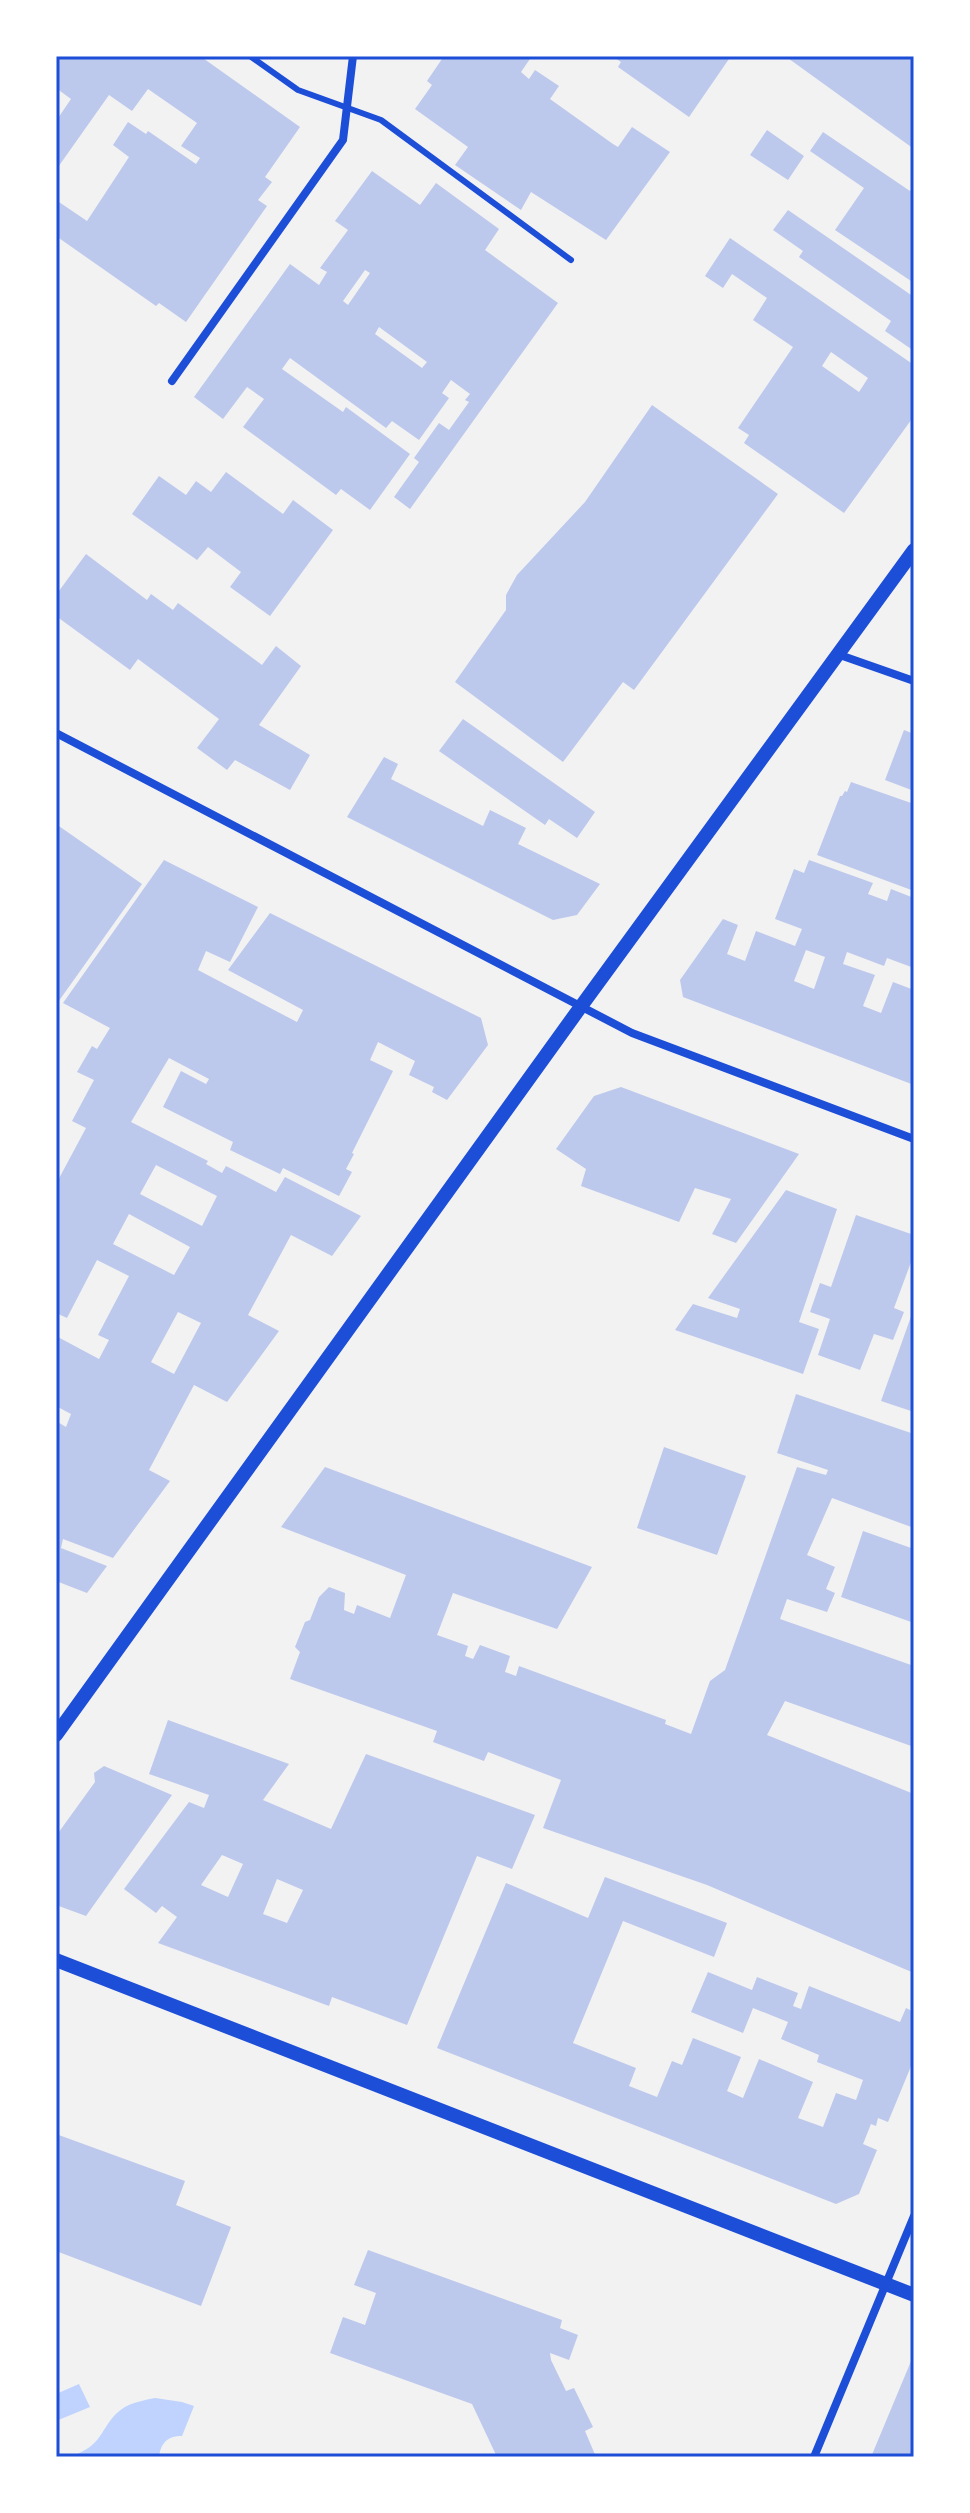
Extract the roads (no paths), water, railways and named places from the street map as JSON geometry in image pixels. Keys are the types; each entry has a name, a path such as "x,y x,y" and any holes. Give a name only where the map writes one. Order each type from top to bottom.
{"street":[{"path":"172,381 343,140 353,56"},
{"path":"56,1735 914,550"},
{"path":"837,654 914,681"},
{"path":"56,733 632,1033 914,1139"},
{"path":"56,1960 914,2295"},
{"path":"814,2457 914,2216"}],"lane":[{"path":"250,56 298,90 381,120 571,260"}],"water":[{"path":"79,2384 90,2407 56,2421 56,2394"},
{"path":"155,2398 194,2406 182,2436 166,2441 159,2457 69,2457 91,2446 125,2407"}]}
